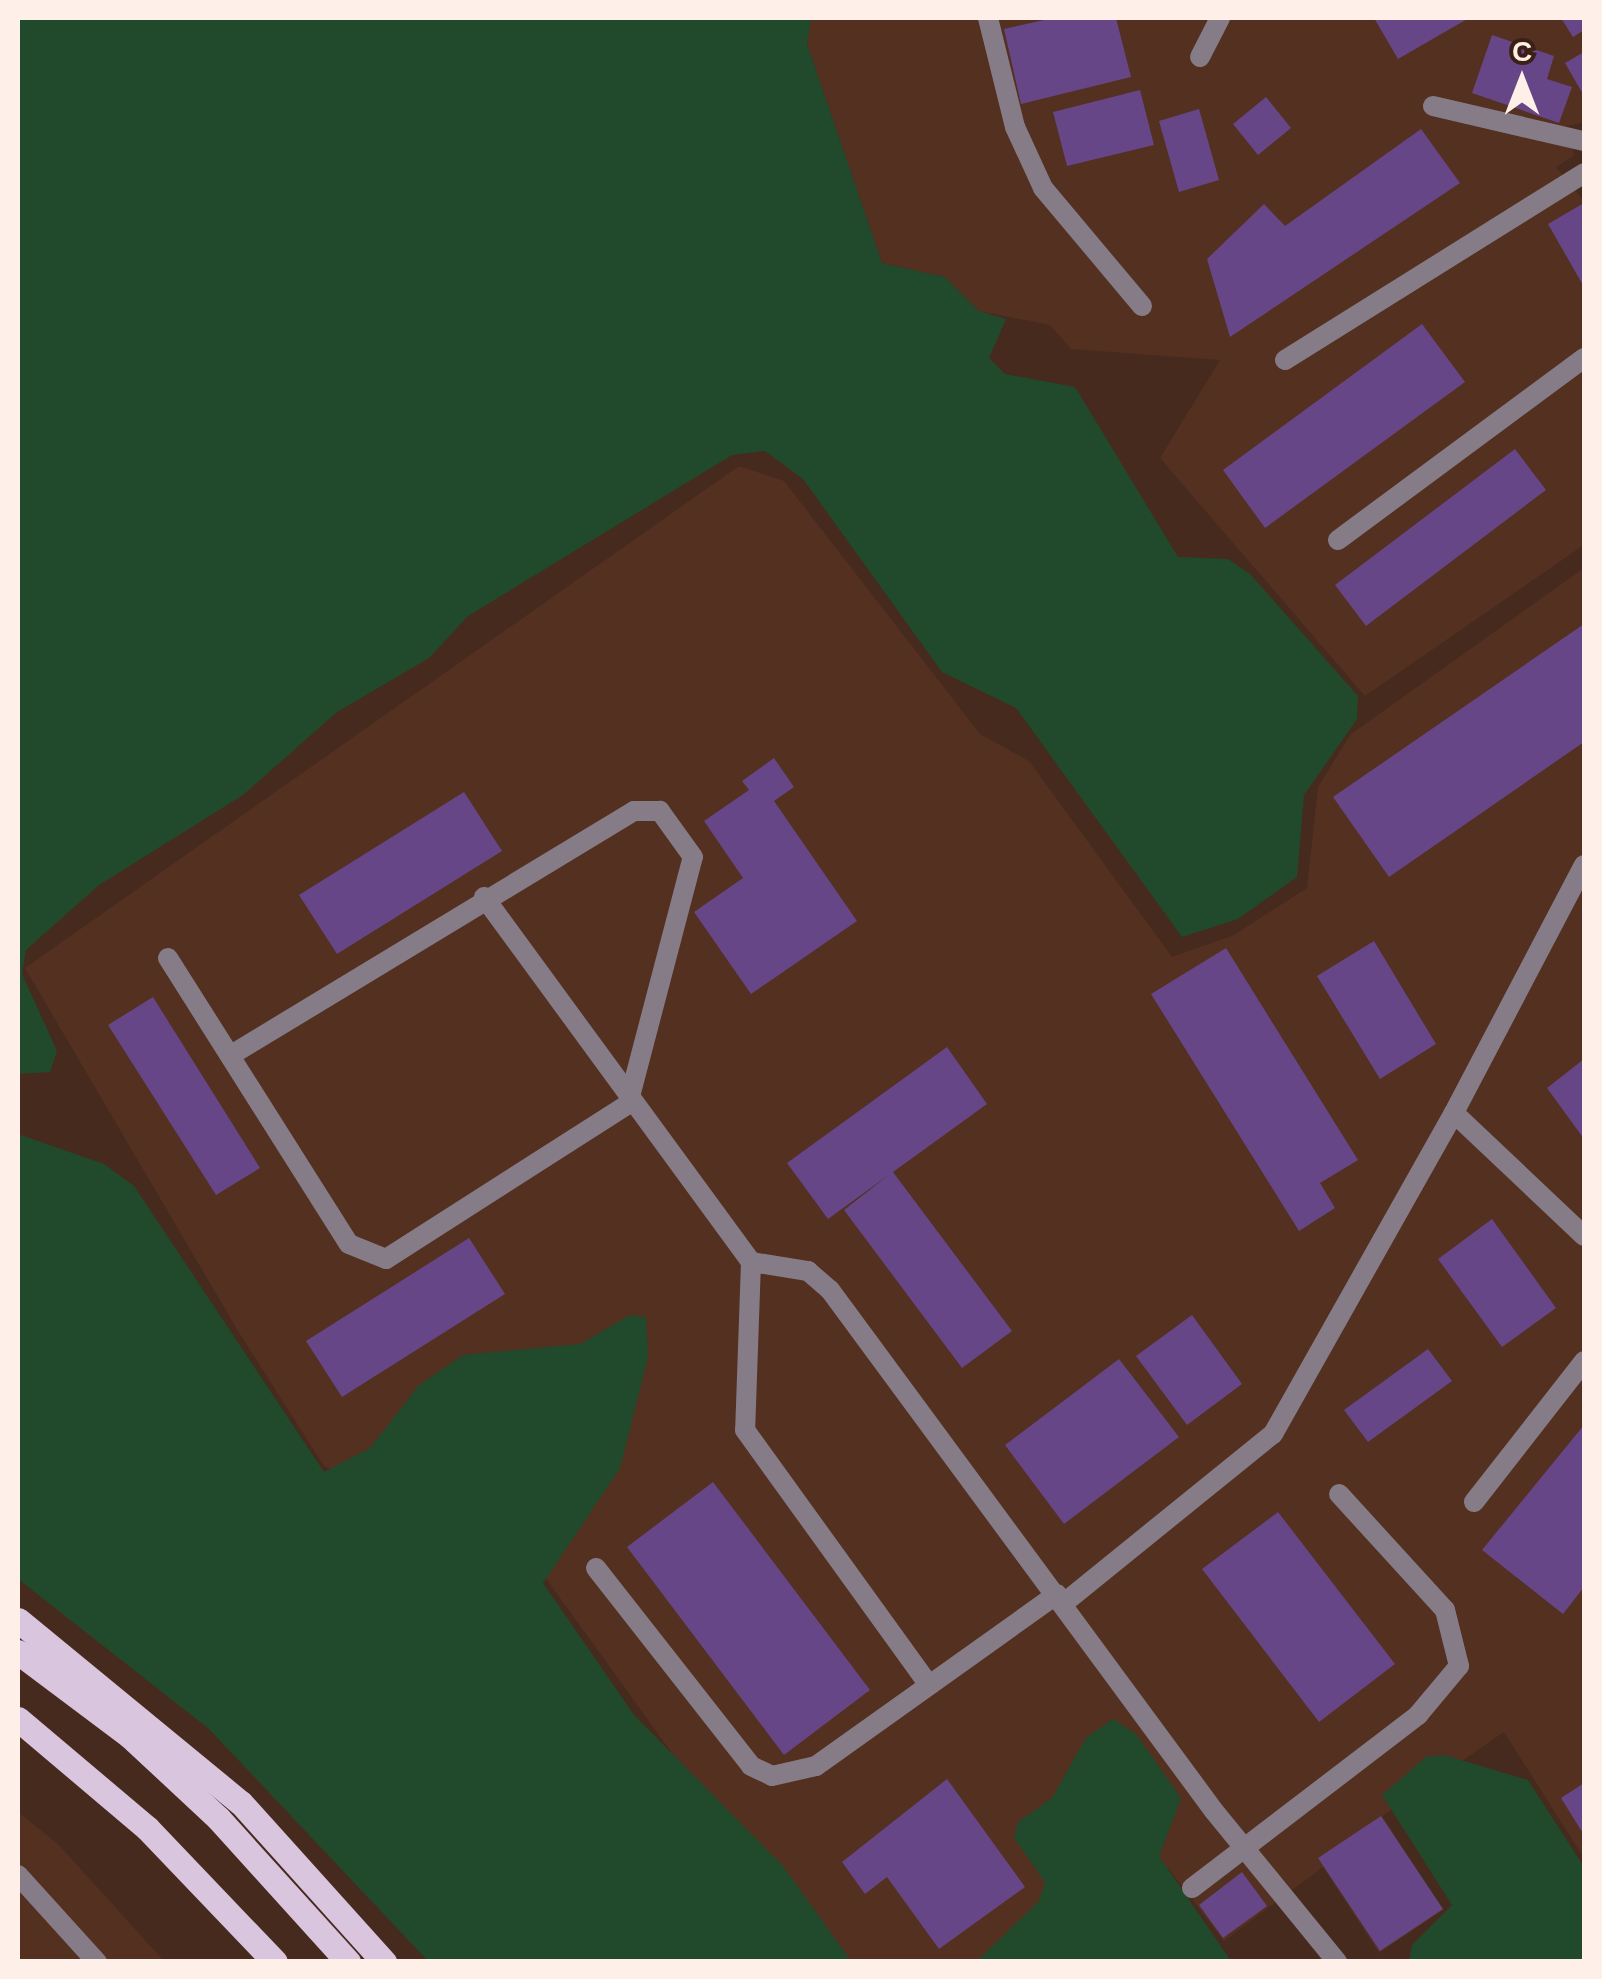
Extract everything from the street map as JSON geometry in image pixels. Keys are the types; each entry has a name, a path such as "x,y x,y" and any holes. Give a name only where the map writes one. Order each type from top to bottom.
{"main road":[{"path":"18,1620 180,1746 384,1962"},
{"path":"18,1652 130,1736 282,1884 369,1962"},
{"path":"21,1728 148,1828 275,1962"},
{"path":"180,1746 282,1884 348,1962"}],"lane":[{"path":"988,18 1015,127 1043,188 1142,306"},
{"path":"1200,57 1220,18"},
{"path":"1433,106 1584,142"},
{"path":"1285,360 1584,172"},
{"path":"1338,540 1584,358"},
{"path":"168,958 348,1244 386,1259 628,1104 696,870 669,819 634,812 484,897 231,1055"},
{"path":"596,1568 751,1766 772,1776 816,1766 1060,1598 1273,1434 1454,1113 1584,865"},
{"path":"484,897 628,1104 751,1262 742,1410 750,1442 930,1685"},
{"path":"1454,1113 1584,1236"},
{"path":"751,1262 808,1271 830,1290 1337,1962"},
{"path":"1474,1502 1584,1361"},
{"path":"1192,1888 1418,1716 1459,1666 1445,1610 1340,1494"},
{"path":"18,1875 97,1962"}],"shaded area":[{"path":"811,18 1584,18 1584,122 1563,127 1575,155 1556,167 1584,201 1584,545 1365,696 1160,458 1220,360 1071,349 1050,325 979,311 945,277 882,263 807,44"},
{"path":"739,466 784,481 980,734 1029,761 1172,957 1234,935 1307,888 1318,787 1351,734 1584,568 1584,1858 1504,1732 1382,1816 1443,1910 1379,1953 1323,1867 1224,1941 1168,1868 1031,1961 822,1961 547,1580 324,1466 238,1331 25,968"},
{"path":"18,1812 59,1845 164,1961 18,1961"}],"green space":[{"path":"18,18 811,18 807,44 882,263 945,277 979,311 1006,319 989,358 1005,374 1075,387 1178,557 1228,559 1250,574 1358,696 1357,719 1304,795 1297,877 1238,919 1182,937 1016,708 942,672 803,479 765,451 732,455 468,616 429,658 337,712 243,795 99,885 26,950 22,974 57,1051 50,1072 18,1074"},
{"path":"18,1134 104,1164 134,1186 324,1472 370,1448 419,1385 463,1355 580,1344 630,1315 646,1317 648,1357 620,1468 543,1583 634,1715 783,1866 851,1961 428,1961 209,1729 18,1579"},
{"path":"1113,1719 1136,1734 1181,1798 1159,1856 1231,1961 977,1961 1039,1901 1045,1882 1014,1838 1018,1822 1052,1798 1086,1738"},
{"path":"1444,1755 1528,1780 1584,1867 1584,1961 1409,1961 1412,1945 1452,1905 1382,1795 1426,1757"}],"building":[{"path":"1053,18 1116,18 1131,77 1021,104 1004,29"},
{"path":"1374,18 1469,18 1398,59"},
{"path":"1561,18 1584,18 1584,30 1573,37"},
{"path":"1492,35 1554,56 1547,79 1572,87 1559,123 1472,93"},
{"path":"1584,52 1584,96 1565,63"},
{"path":"1140,90 1154,145 1067,166 1053,112"},
{"path":"1266,97 1291,128 1258,155 1233,124"},
{"path":"1199,109 1219,180 1179,192 1159,121"},
{"path":"1421,129 1460,183 1230,337 1207,259 1264,204 1285,226"},
{"path":"1584,203 1584,287 1548,224"},
{"path":"1422,324 1465,382 1265,528 1223,470"},
{"path":"1515,449 1546,490 1366,626 1335,585"},
{"path":"1584,624 1584,742 1389,877 1333,797"},
{"path":"774,758 794,787 774,801 857,921 751,994 694,912 743,878 704,821 749,790 742,781"},
{"path":"464,792 502,851 337,954 299,895"},
{"path":"1374,941 1436,1044 1380,1079 1317,976"},
{"path":"1226,948 1358,1160 1320,1183 1335,1208 1299,1231 1151,994"},
{"path":"153,997 260,1168 216,1195 108,1025"},
{"path":"947,1047 987,1104 893,1172 1012,1331 962,1368 844,1210 890,1174 828,1219 787,1163"},
{"path":"1584,1059 1584,1139 1547,1088"},
{"path":"1492,1219 1556,1308 1502,1347 1438,1259"},
{"path":"469,1238 505,1294 342,1397 306,1341"},
{"path":"1192,1315 1242,1384 1187,1425 1136,1356"},
{"path":"1428,1349 1452,1381 1368,1442 1344,1410"},
{"path":"1119,1359 1179,1437 1064,1524 1005,1445"},
{"path":"1584,1425 1584,1587 1563,1614 1482,1550"},
{"path":"713,1482 870,1690 784,1755 627,1547"},
{"path":"1278,1512 1395,1664 1319,1722 1202,1569"},
{"path":"947,1779 1025,1887 939,1949 887,1877 865,1894 842,1862"},
{"path":"1584,1783 1584,1835 1561,1798"},
{"path":"1381,1816 1443,1909 1380,1951 1318,1858"},
{"path":"1242,1872 1267,1906 1223,1938 1199,1905"}]}
